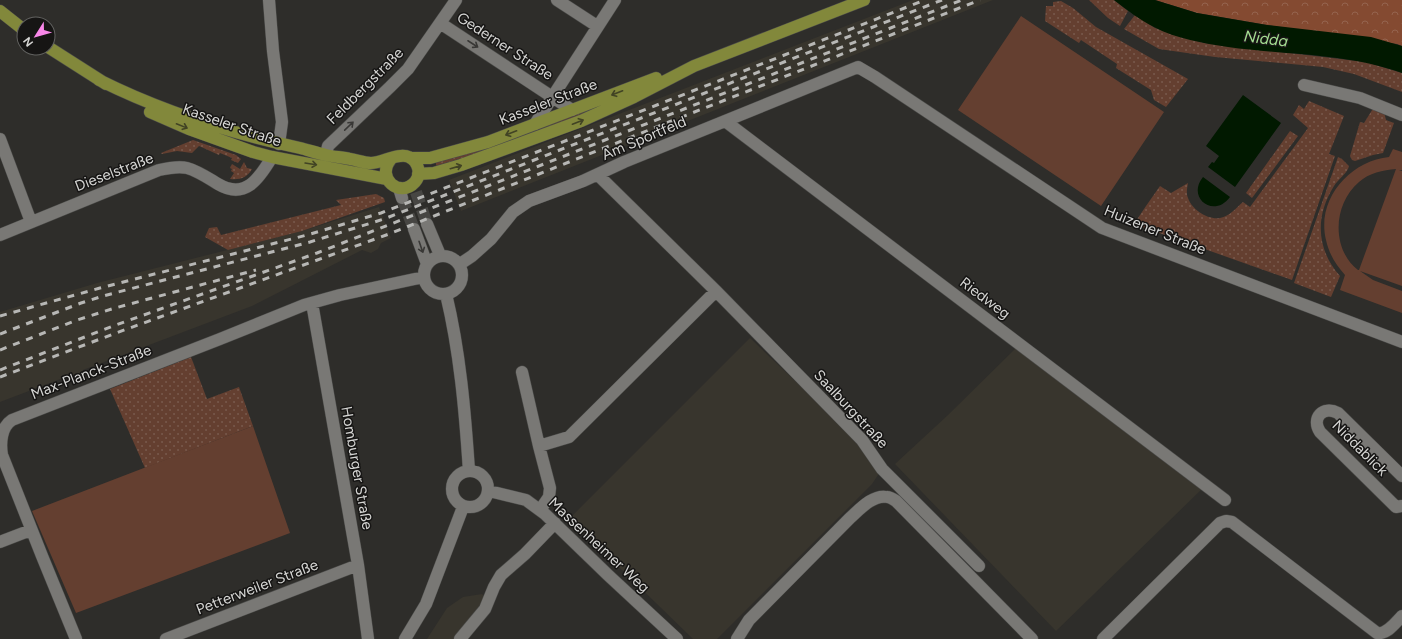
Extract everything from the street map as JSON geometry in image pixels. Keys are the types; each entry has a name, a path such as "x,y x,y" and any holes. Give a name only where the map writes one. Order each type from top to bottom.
{"main road":[{"name":"Kasseler Straße","path":"56,52 135,104 174,123 272,157 387,178 390,183 401,193 408,187 434,173 461,165 581,121 694,66 864,0"},
{"path":"0,11 16,24"},
{"name":"Kasseler Straße","path":"100,80 128,95 177,114 278,144 370,163 392,159 401,155 412,158 430,158 473,147 680,69 694,66"},
{"path":"272,157 278,144"},
{"path":"412,158 418,168 416,183"},
{"path":"387,178 386,168 392,159"}],"street":[{"path":"269,0 273,51 282,122 278,144"},
{"name":"Feldbergstraße","path":"326,155 328,146 408,69 456,0"},
{"path":"557,0 597,26"},
{"path":"534,124 614,0"},
{"name":"Gederner Straße","path":"440,23 572,110"},
{"name":"Am Sportfeld","path":"460,264 472,256 491,239 513,212 530,201 858,67"},
{"name":"Huizener Straße","path":"858,67 1102,228 1402,342"},
{"path":"1304,85 1360,98 1402,115"},
{"name":"Riedweg","path":"725,121 1225,500"},
{"path":"0,140 31,222"},
{"name":"Dieselstraße","path":"0,235 146,175 167,168 186,168 199,173 230,190 245,188 260,177 272,157"},
{"name":"Saalburgstraße","path":"598,174 716,291 862,440 882,468 979,566"},
{"path":"427,224 440,256"},
{"path":"414,229 427,264"},
{"path":"448,256 460,264 462,279 459,286 453,291 446,294 434,292 426,283 424,271 427,264 435,257 448,256"},
{"name":"Max-Planck-Straße","path":"76,639 2,455 2,434 6,423 312,303 340,295 424,277"},
{"path":"539,446 569,437 716,291"},
{"path":"446,294 456,339 461,374 469,471"},
{"name":"Homburger Straße","path":"312,303 358,565 368,639"},
{"path":"522,372 550,488 549,497 540,510"},
{"name":"Niddablick","path":"1402,476 1338,413 1328,410 1318,416 1316,420 1320,432 1392,504 1396,507 1402,506"},
{"path":"469,471 474,471 484,477 489,491 487,497 480,505 469,508 458,504 453,495 453,484 459,475 469,471"},
{"name":"Massenheimer Weg","path":"489,491 526,500 540,510 677,639"},
{"path":"737,639 749,620 850,518 868,503 878,498 887,496 896,501 1032,639"},
{"path":"405,639 426,604 463,506"},
{"path":"1103,639 1220,523 1226,520 1232,522 1377,633 1381,634 1385,632 1402,616"},
{"path":"460,639 485,609 494,587 501,576 555,523"},
{"path":"0,542 31,530"},
{"name":"Petterweiler Straße","path":"166,639 358,565"}],"shaded area":[{"path":"913,0 993,0 461,211 449,180"},
{"path":"1089,0 1114,0 1128,11 1120,26 1108,18"},
{"path":"1061,1 1073,8 1096,27 1188,79 1166,107 1154,100 1151,90 1116,68 1117,64 1081,40 1079,43 1045,21 1046,6 1053,6 1053,2"},
{"path":"1135,15 1155,28 1204,43 1366,62 1402,73 1402,92 1354,74 1323,67 1215,57 1159,49 1124,29"},
{"path":"1021,16 1164,112 1101,206 958,110"},
{"path":"613,100 593,111 486,151 436,166 436,162 485,149"},
{"path":"1309,101 1344,116 1329,154 1335,156 1292,280 1134,224 1160,186 1171,193 1188,183 1187,194 1190,202 1201,213 1210,217 1220,218 1227,216 1243,202 1250,207 1308,128 1293,115 1299,105 1304,109"},
{"path":"1374,107 1384,112 1386,120 1394,123 1383,153 1355,161 1352,160 1350,156 1360,122 1364,123"},
{"path":"1290,131 1298,136 1252,198 1246,193"},
{"path":"193,140 236,155 241,159 238,163 231,160 232,158 220,153 219,155 199,146 192,153 177,151 161,153"},
{"path":"1393,149 1402,152 1402,170 1399,170 1402,171 1402,286 1360,271 1373,280 1402,291 1402,313 1340,290 1345,275 1331,255 1326,240 1324,225 1326,210 1331,197 1349,174 1361,166 1375,160 1389,157","holes":["1396,169 1359,270 1349,261 1343,250 1340,239 1340,214 1344,202 1350,191 1367,176 1376,172"]},
{"path":"1338,157 1349,166 1347,171 1334,186 1328,197 1321,221 1321,232 1326,255 1340,276 1331,297 1294,283"},
{"path":"244,162 247,168 252,169 250,172 243,178 230,179 234,173 230,168 232,164 240,169"},
{"path":"376,194 384,198 385,202 302,231 228,250 205,237 209,228 217,227 221,235 341,205 336,200"},
{"path":"379,207 391,238 381,243 378,249 371,253 362,250 252,306 83,370 81,375 76,377 71,375 0,402 0,312 97,283 302,231"},
{"path":"750,338 859,442 880,472 872,484 717,639 693,639 587,536 568,520"},
{"path":"1016,348 1203,488 1056,631 895,464 948,415"},
{"path":"191,357 207,399 239,387 253,426 145,468 110,389"},
{"path":"253,426 290,533 76,613 32,511"},
{"path":"482,594 487,599 457,639 427,639 447,608 463,597"}],"green space":[{"path":"1155,0 1402,0 1402,46 1197,13"}],"water":[{"name":"Nidda","path":"1114,0 1155,0 1197,13 1267,25 1371,37 1402,46 1402,73 1381,66 1338,58 1250,50 1190,40 1172,35 1154,27"},
{"path":"1243,95 1281,123 1235,187 1208,167 1212,162 1214,163 1219,156 1206,146"},
{"path":"1203,177 1230,197 1224,203 1217,206 1210,206 1204,203 1198,192 1199,185"}],"tunnel":[{"path":"416,192 427,224"},
{"path":"402,198 414,229"}],"railway":[{"path":"0,316 100,288 307,235 381,213 925,0"},
{"path":"0,334 103,296 310,242 384,219 942,0"},
{"path":"0,370 113,326 317,253 962,0"},
{"path":"0,377 116,333 389,234 980,0"},
{"path":"0,350 77,320 115,308 256,270"}]}
